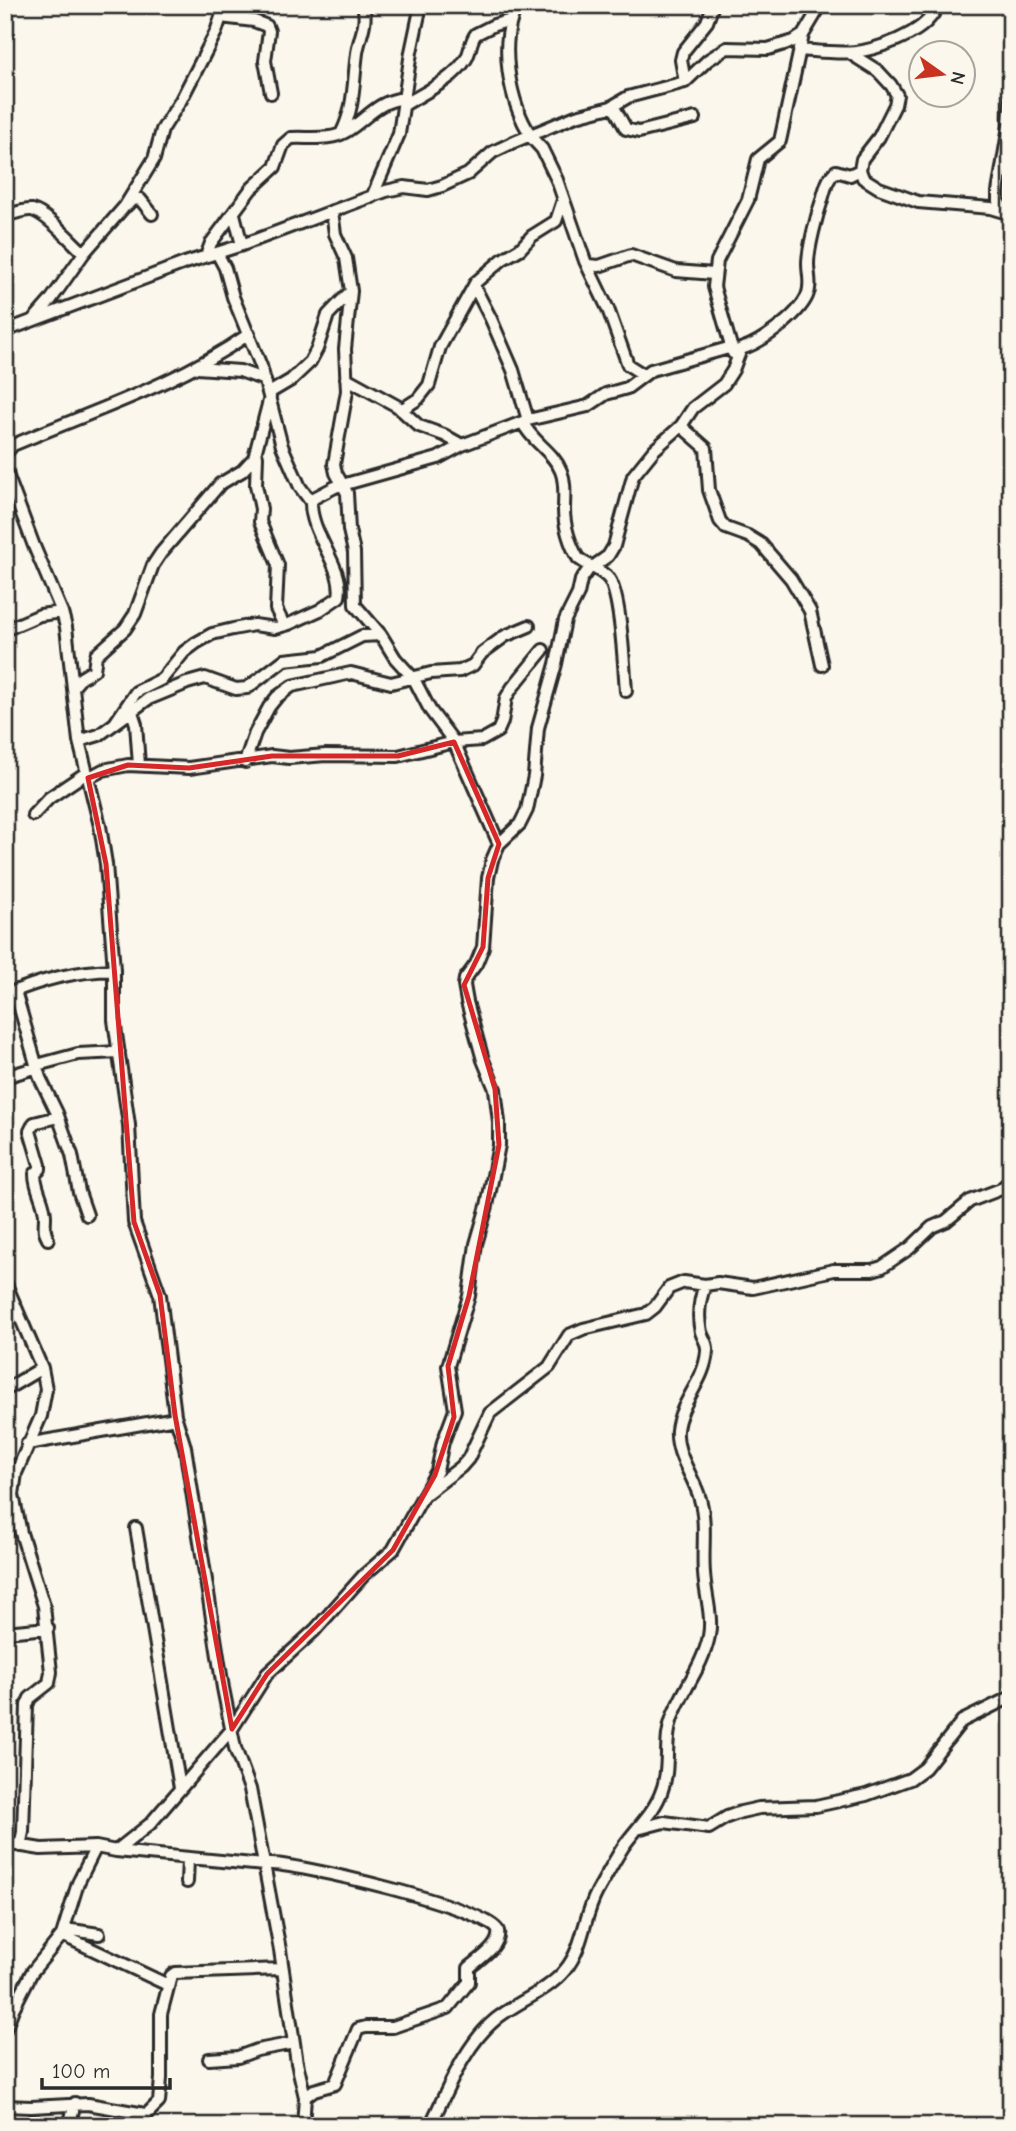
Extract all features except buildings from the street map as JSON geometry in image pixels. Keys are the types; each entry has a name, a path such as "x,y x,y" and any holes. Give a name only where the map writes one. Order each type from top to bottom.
{"street":[{"path":"125,206 154,159 162,130 181,100 225,5"},
{"path":"341,134 355,91 357,56 367,18 363,5"},
{"path":"372,197 399,134 421,5"},
{"path":"519,5 512,20 508,69 515,101 531,135 548,161 628,365 643,375"},
{"path":"685,82 681,60 683,52 707,22 713,5"},
{"path":"735,360 716,295 714,274 720,252 748,200 758,159 780,141 803,36 821,5"},
{"path":"799,50 851,54 875,50 917,32 928,23 939,5"},
{"path":"221,17 254,21 267,26 269,31 265,61 271,93"},
{"path":"115,723 136,692 162,679 184,652 196,643 212,634 233,629 254,625 275,628 285,625 320,610 338,597 340,590 335,572 314,526 311,502 300,487 282,446 265,380 233,297 225,268 212,254 211,243 251,189 275,167 291,138 341,134 382,104 405,102 438,85 456,70 468,55 477,34 512,20"},
{"path":"5,331 396,188 428,190 442,186 474,170 493,152 531,135 576,116 611,107 628,97 685,82 714,55 727,48 768,49 803,36"},
{"path":"851,54 878,71 897,95 895,105 877,140 862,159 860,170 863,178 879,188 918,202 991,208 1008,213"},
{"path":"1008,213 998,201 998,192 1009,126 1011,93"},
{"path":"611,107 631,132 695,118"},
{"path":"116,1852 150,1824 232,1728 267,1674 315,1630 364,1575 393,1550 437,1471 443,1442 454,1417 455,1403 448,1366 469,1296 475,1244 487,1206 499,1144 495,1090 483,1060 464,985 483,947 488,878 499,844 520,824 527,810 534,776 538,728 565,620 582,580 608,556 614,546 633,476 654,450 681,426 693,408 724,384 741,349 755,345 770,334 791,316 806,298 810,287 808,261 829,178 835,171 850,175 860,170"},
{"path":"34,319 84,253 125,206 132,200 140,199 152,214"},
{"path":"401,410 418,399 429,385 440,347 480,278 499,262 517,252 532,236 556,221 563,200"},
{"path":"5,216 36,211 84,253"},
{"path":"332,211 335,233 346,258 351,291 345,349 347,391 334,464 335,473 347,493 349,530 354,552 355,605 381,635 394,658 414,679 430,710 454,742 499,844"},
{"path":"234,214 242,245"},
{"path":"588,265 600,266 631,256 668,269 714,274"},
{"path":"474,286 513,370 527,432 547,450 560,467 564,478 564,513 578,558 611,581 615,594 626,691"},
{"path":"285,625 276,609 278,565 260,523 261,509 255,477 257,452 269,395 291,380 310,362 328,314 351,291"},
{"path":"5,454 13,445 144,393 194,368 249,334"},
{"path":"311,502 314,498 343,485 438,458 461,445 526,421 588,406 606,394 627,388 651,370 732,347"},
{"path":"194,368 240,371 265,380"},
{"path":"346,378 393,403 419,426 444,435 461,445"},
{"path":"681,426 706,448 709,490 720,521 726,528 761,544 784,569 801,594 810,611 822,666"},
{"path":"74,686 94,670 96,655 129,624 153,565 161,553 220,484 249,465 257,452"},
{"path":"7,479 62,612 74,686 79,741 106,864 114,970 114,1020 131,1140 130,1173 134,1222 160,1294 176,1418 185,1447 223,1688 235,1748 250,1789 305,2097 303,2126"},
{"path":"5,630 40,615 62,612"},
{"path":"244,762 269,707 277,697 292,687 306,681 356,672 391,683 431,673 468,668 482,653 505,636 528,626"},
{"path":"79,741 99,736 131,709 158,694 200,679 212,680 236,689 247,688 284,660 322,656 362,636 381,635"},
{"path":"33,815 49,798 103,770 139,765 189,768 272,756 398,757 454,742 482,740 498,731 512,688 543,650"},
{"path":"131,709 136,724 139,765"},
{"path":"87,1215 79,1192 72,1155 40,1078 10,993 69,973 114,970"},
{"path":"5,1077 78,1054 119,1052"},
{"path":"47,1239 44,1230 44,1208 35,1181 40,1165 30,1131 34,1123 58,1117"},
{"path":"423,1496 461,1467 468,1459 490,1413 549,1367 569,1335 583,1329 646,1314 669,1288 689,1281 705,1285 718,1283 753,1288 834,1270 872,1270 882,1267 970,1201 1000,1189 1011,1180"},
{"path":"5,1282 41,1368 46,1390 45,1404 36,1429 16,1473 13,1494 48,1628 51,1680 30,1698 27,1705 23,1832 20,1846"},
{"path":"430,2126 448,2085 485,2028 511,2008 548,1986 569,1965 580,1945 597,1892 624,1846 659,1799 666,1781 666,1748 670,1725 698,1668 710,1627 700,1497 681,1454 677,1431 704,1368 707,1348 701,1332 698,1307 705,1285"},
{"path":"5,1390 41,1368"},
{"path":"27,1444 176,1418"},
{"path":"136,1528 180,1788"},
{"path":"5,1632 48,1628"},
{"path":"637,1829 663,1822 692,1824 705,1829 727,1817 759,1808 816,1806 866,1796 910,1779 925,1768 962,1721 1011,1697"},
{"path":"5,1843 41,1849 96,1847 116,1852 306,1868 448,1904 497,1927 499,1932 491,1949 469,1968 469,1982 448,2008 393,2027 358,2029 334,2084 314,2090 305,2097"},
{"path":"5,2030 32,1972 63,1932 78,1883 96,1847"},
{"path":"187,1882 188,1859"},
{"path":"63,1932 99,1934"},
{"path":"63,1932 168,1985"},
{"path":"135,2126 159,2102 161,2014 170,1977 175,1973 281,1969"},
{"path":"209,2059 238,2057 257,2050 294,2043"},
{"path":"5,2106 31,2107 75,2103 145,2114"},
{"path":"69,2126 75,2103"}],"highlighted area":[{"path":"454,742 499,844 488,878 483,947 464,985 495,1089 499,1145 469,1296 448,1366 454,1417 435,1475 393,1550 267,1674 232,1729 175,1415 160,1295 134,1222 106,864 88,778 128,765 189,768 272,756 398,756"}]}
